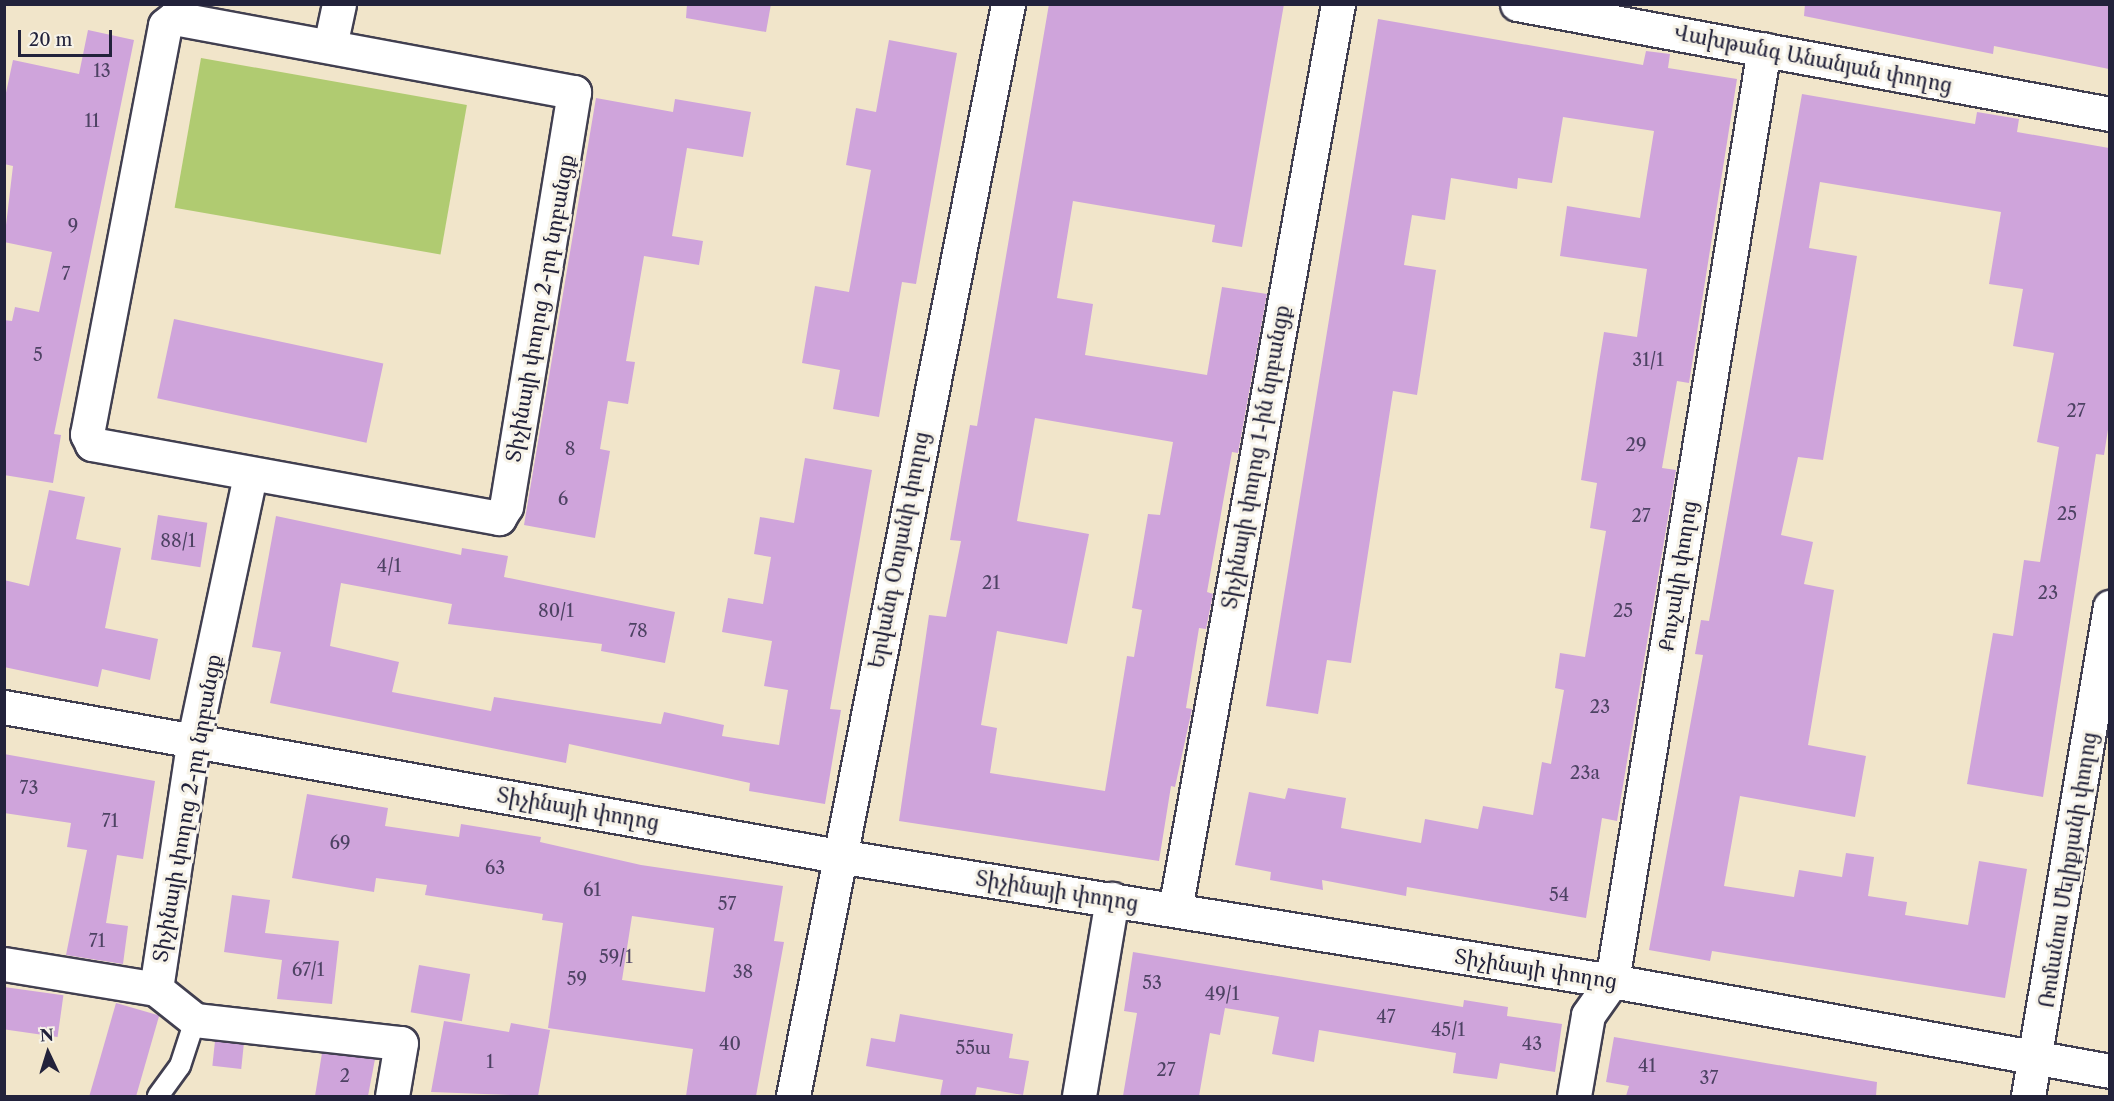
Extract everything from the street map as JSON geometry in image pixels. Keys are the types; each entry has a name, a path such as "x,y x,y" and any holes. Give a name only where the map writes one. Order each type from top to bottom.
{"street":[{"path":"330,46 339,4"},
{"name":"Երվանդ Օտյանի փողոց","path":"794,1096 838,856 1008,4"},
{"name":"Տիչինայի փողոց 1-ին նրբանցք","path":"1174,910 1338,4"},
{"name":"Վախթանգ Անանյան փողոց","path":"1517,4 2109,114"},
{"name":"Տիչինայի փողոց 2-րդ նրբանցք","path":"184,18 330,46 574,92 506,506 499,518 488,519 98,449 87,434 165,26 184,18"},
{"name":"Քուչակի փողոց","path":"1574,1096 1588,1015 1612,981 1764,49"},
{"name":"Տիչինայի փողոց 2-րդ նրբանցք","path":"4,964 156,989 194,739 250,476"},
{"name":"Ռոմանոս Մելիքյանի փողոց","path":"2028,1096 2038,1056 2109,607"},
{"name":"Տիչինայի փողոց","path":"4,707 194,739 838,856 1612,981 2038,1056 2109,1071"},
{"path":"1079,1096 1112,899"},
{"path":"156,989 195,1020 401,1043 392,1096"}],"lane":[{"path":"158,1096 180,1066 195,1020"}],"green space":[{"path":"201,58 467,105 441,255 175,208"}],"building":[{"path":"687,4 771,4 766,32 686,18"},
{"path":"1049,4 1284,4 1242,247 1212,242 1215,225 1073,201 1057,298 1093,304 1085,355 1207,375 1222,287 1267,294 1238,453 1232,452 1207,592 1213,594 1206,629 1199,628 1186,708 1192,709 1175,787 1171,786 1159,861 899,821 929,615 946,617 961,541 950,540 970,425 977,426","holes":["1035,418 1173,442 1160,515 1148,514 1132,608 1142,610 1134,657 1127,656 1105,791 990,773 997,728 981,725 997,631 1067,644 1089,534 1017,521"]},
{"path":"1805,4 2109,4 2109,69 1994,46 1993,54 1804,16"},
{"path":"1378,19 1643,65 1646,51 1670,54 1668,68 1737,79 1689,383 1677,381 1662,468 1676,470 1617,821 1602,818 1586,918 1407,887 1406,896 1322,880 1323,890 1270,880 1271,872 1235,865 1249,792 1285,799 1288,788 1346,798 1341,828 1421,843 1425,819 1478,829 1483,806 1533,815 1542,762 1551,764 1564,690 1555,688 1560,653 1585,657 1606,531 1590,528 1597,483 1581,480 1598,369 1604,332 1637,337 1647,269 1560,256 1567,206 1640,218 1654,131 1563,117 1552,183 1518,178 1517,189 1451,178 1445,220 1412,215 1404,265 1436,270 1417,395 1393,391 1351,663 1327,660 1318,714 1266,706"},
{"path":"88,30 134,40 54,434 61,435 53,483 4,475 4,320 12,321 15,307 39,312 52,252 4,242 13,166 4,164 4,102 13,60 79,74"},
{"path":"889,40 957,53 916,284 902,282 879,417 833,409 840,370 802,363 815,286 849,292 871,170 846,165 856,108 876,112"},
{"path":"1802,94 1975,124 1977,112 2019,119 2017,132 2109,148 2109,423 2104,455 2096,454 2043,797 1967,784 1993,633 2013,636 2024,560 2040,562 2059,447 2037,442 2054,353 2013,346 2023,289 1989,284 2001,212 1820,182 1809,248 1857,256 1823,460 1798,457 1781,535 1813,542 1804,584 1834,590 1808,745 1866,756 1855,817 1740,796 1724,886 1794,897 1799,870 1842,877 1846,853 1874,857 1868,896 1907,902 1905,915 1968,925 1979,861 2027,869 2005,998 1712,951 1710,961 1649,950 1703,655 1695,654 1701,620 1709,621"},
{"path":"596,98 673,112 675,99 751,112 743,157 687,148 672,236 703,241 699,265 644,256 626,361 635,362 628,404 608,401 600,449 610,451 595,538 524,525"},
{"path":"174,319 383,363 366,443 157,398"},
{"path":"805,458 872,470 830,709 841,710 825,804 749,791 750,783 569,744 566,763 270,703 281,652 252,647 276,516 461,555 462,548 508,556 504,577 675,612 665,663 601,651 602,644 448,624 452,604 341,583 330,646 399,662 392,692 491,711 494,697 661,724 664,712 724,725 722,736 779,745 788,690 764,686 772,641 722,632 728,598 763,604 771,557 754,554 760,517 794,523"},
{"path":"49,490 85,497 76,539 121,548 105,628 158,639 150,680 102,669 98,687 4,667 4,580 29,586"},
{"path":"158,515 207,523 200,567 151,559"},
{"path":"4,754 155,781 143,859 117,855 106,923 128,926 123,964 66,955 87,850 67,847 71,823 4,813"},
{"path":"307,794 388,808 385,826 459,837 461,824 541,837 540,842 641,865 783,886 774,941 784,942 756,1096 686,1096 693,1049 548,1028 563,923 542,920 543,914 425,895 427,885 376,878 374,892 292,878","holes":["632,916 714,928 705,992 622,980"]},
{"path":"232,895 270,900 265,933 339,941 332,1004 277,999 282,960 224,952"},
{"path":"1133,952 1463,1007 1464,1000 1508,1007 1507,1016 1562,1024 1555,1072 1500,1063 1497,1079 1453,1073 1456,1053 1319,1030 1314,1062 1272,1054 1279,1017 1225,1008 1220,1035 1210,1033 1199,1096 1123,1096 1137,1013 1124,1011"},
{"path":"419,965 470,974 462,1021 411,1012"},
{"path":"4,987 63,995 58,1037 4,1029"},
{"path":"116,1003 159,1015 136,1096 90,1095"},
{"path":"900,1014 1013,1034 1009,1058 1029,1061 1023,1095 977,1087 975,1096 940,1096 943,1080 866,1066 871,1038 895,1042"},
{"path":"444,1021 509,1032 511,1023 550,1030 538,1096 431,1092"},
{"path":"1614,1037 1877,1082 1876,1096 1626,1096 1629,1086 1606,1082"},
{"path":"215,1041 244,1044 241,1069 212,1066"},
{"path":"322,1053 375,1059 368,1096 315,1096"}]}
